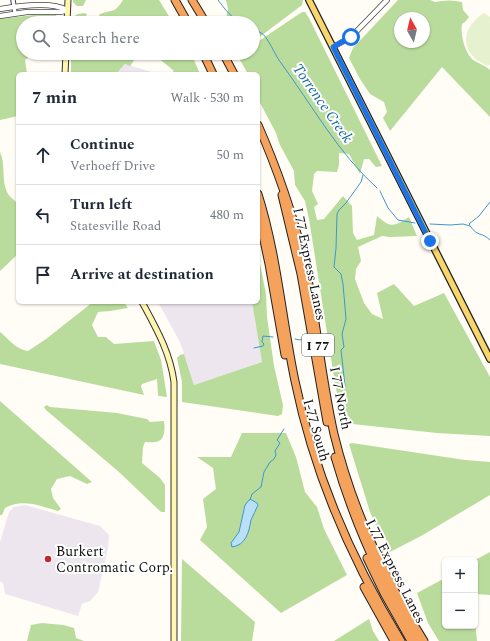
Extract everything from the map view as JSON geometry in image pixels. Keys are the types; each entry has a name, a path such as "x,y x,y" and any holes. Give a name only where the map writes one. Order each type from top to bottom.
{"highway":[{"path":"175,0 184,16"},
{"path":"192,0 202,16"},
{"path":"206,60 212,72"},
{"path":"227,60 233,72"},
{"name":"I 77 North","path":"260,130 286,196 300,246 310,294 331,418 346,477 359,513 379,559 401,603 424,641"},
{"name":"I 77 Express Lanes","path":"273,162 301,274 327,425 338,468 366,546 417,641"},
{"name":"I 77 Express Lanes","path":"260,202 273,257 298,397 311,445 333,508 360,568 401,641"},
{"name":"I-77 South","path":"260,221 288,371 307,447 323,494 344,545 394,641"},
{"path":"348,499 371,568 411,641"},
{"path":"333,508 382,600 407,641"}],"main road":[{"path":"67,16 68,0"},
{"path":"309,0 490,359"},
{"path":"65,72 66,60"},
{"path":"143,304 166,348 171,364 174,382 174,641"}],"street":[{"path":"13,0 15,13"},
{"path":"333,47 351,37 387,0"},
{"path":"0,9 38,5 61,6 67,10"},
{"path":"0,16 15,13 61,12 67,10"}],"shaded area":[{"path":"125,64 151,72 118,72"},
{"path":"159,304 252,304 262,362 194,385 180,342"},
{"path":"25,505 100,526 109,535 108,548 98,592 90,601 82,604 78,616 5,594 3,583 0,581 0,542 9,512 14,507"}],"green space":[{"path":"73,0 86,0 83,6 77,6"},
{"path":"123,0 159,0 169,16 99,16 100,14 115,9"},
{"path":"226,0 303,0 302,5 260,37 260,16 226,16 228,9"},
{"path":"398,0 462,2 463,10 469,17 462,24 465,48 473,60 490,70 490,117 442,67 390,131 383,118 387,112 384,102 370,94 349,58 353,48"},
{"path":"302,12 305,12 309,18 382,166 376,167 369,159 364,159 360,174 349,154 339,153 339,165 337,172 317,171 314,174 312,191 318,204 314,207 317,220 324,219 343,196 352,206 353,233 357,240 374,235 377,216 386,223 393,225 409,217 417,236 382,236 358,247 361,261 356,269 355,279 364,303 372,314 383,319 377,293 394,284 414,306 444,293 490,377 490,436 437,433 343,423 305,201 295,185 294,171 260,103 260,72 247,72 240,60 260,60 260,40"},
{"path":"484,13 490,17 490,64 488,66 477,60 471,54 466,41 469,29"},
{"path":"78,14 87,14 86,16 75,16"},
{"path":"56,15 56,16 25,16"},
{"path":"16,17 16,60 25,60 27,72 16,72 16,116 0,120 0,19"},
{"path":"71,60 134,60 130,66 125,64 118,72 71,72"},
{"path":"161,60 194,60 199,72 174,72"},
{"path":"0,152 3,162 5,187 9,195 16,202 16,256 0,271"},
{"path":"260,264 266,294 267,317 274,366 283,405 282,414 278,416 182,402 182,382 177,358 180,355 184,354 194,385 262,362 252,304 260,304"},
{"path":"90,304 125,304 128,308 98,312 92,325 98,337 106,337 114,344 154,341 161,360 167,397 158,395 157,379 142,384 141,386 144,395 0,364 0,332 16,346 28,351 46,339"},
{"path":"0,401 92,482 87,484 70,476 57,479 51,489 53,498 61,509 58,511 25,503 11,505 5,508 2,515 0,515"},
{"path":"47,405 50,407 117,413 147,419 150,422 164,421 164,432 161,440 156,442 145,442 143,447 142,463 160,478 165,485 165,512 161,512 119,472 46,410 44,407"},
{"path":"242,433 286,433 296,457 305,492 317,507 324,529 347,575 281,613 200,540 207,527 203,499 216,489 213,468 197,457 231,457"},
{"path":"352,443 465,460 490,462 490,495 421,536 388,553 385,550 386,539 375,524 370,512 349,444"},
{"path":"490,552 490,595 478,594 478,558"},
{"path":"182,559 255,622 252,641 181,641"},
{"path":"442,580 442,629 476,629 477,641 439,641 428,623 417,593"},
{"path":"369,619 373,631 379,641 334,641"},
{"path":"42,623 63,625 74,628 76,638 84,641 27,641 31,625"}],"water":[{"path":"250,499 258,505 251,520 248,533 241,544 232,547 231,543 239,532 245,505"}],"waterway":[{"name":"Torrence Creek","path":"218,0 231,16"},
{"name":"Torrence Creek","path":"260,32 266,38 292,79 350,160 377,188"},
{"path":"345,386 341,350 344,347 342,334 346,319 343,284 341,274 334,267 337,214 361,182 363,175"},
{"name":"Torrence Creek","path":"380,191 388,208 398,220 415,223"},
{"path":"470,225 469,224 479,216 490,202"},
{"name":"Torrence Creek","path":"430,224 463,224 470,226 475,232 490,240"},
{"path":"254,348 263,346 263,336 273,337"},
{"path":"295,339 300,340 304,338"},
{"path":"250,500 252,494 261,487 264,472 276,455 275,451 280,443 277,440 284,429"}],"place":[{"name":"Burkert Contromatic Corp.","path":"48,559"}],"route":[{"path":"351,37 345,42 333,47 430,241"}]}
